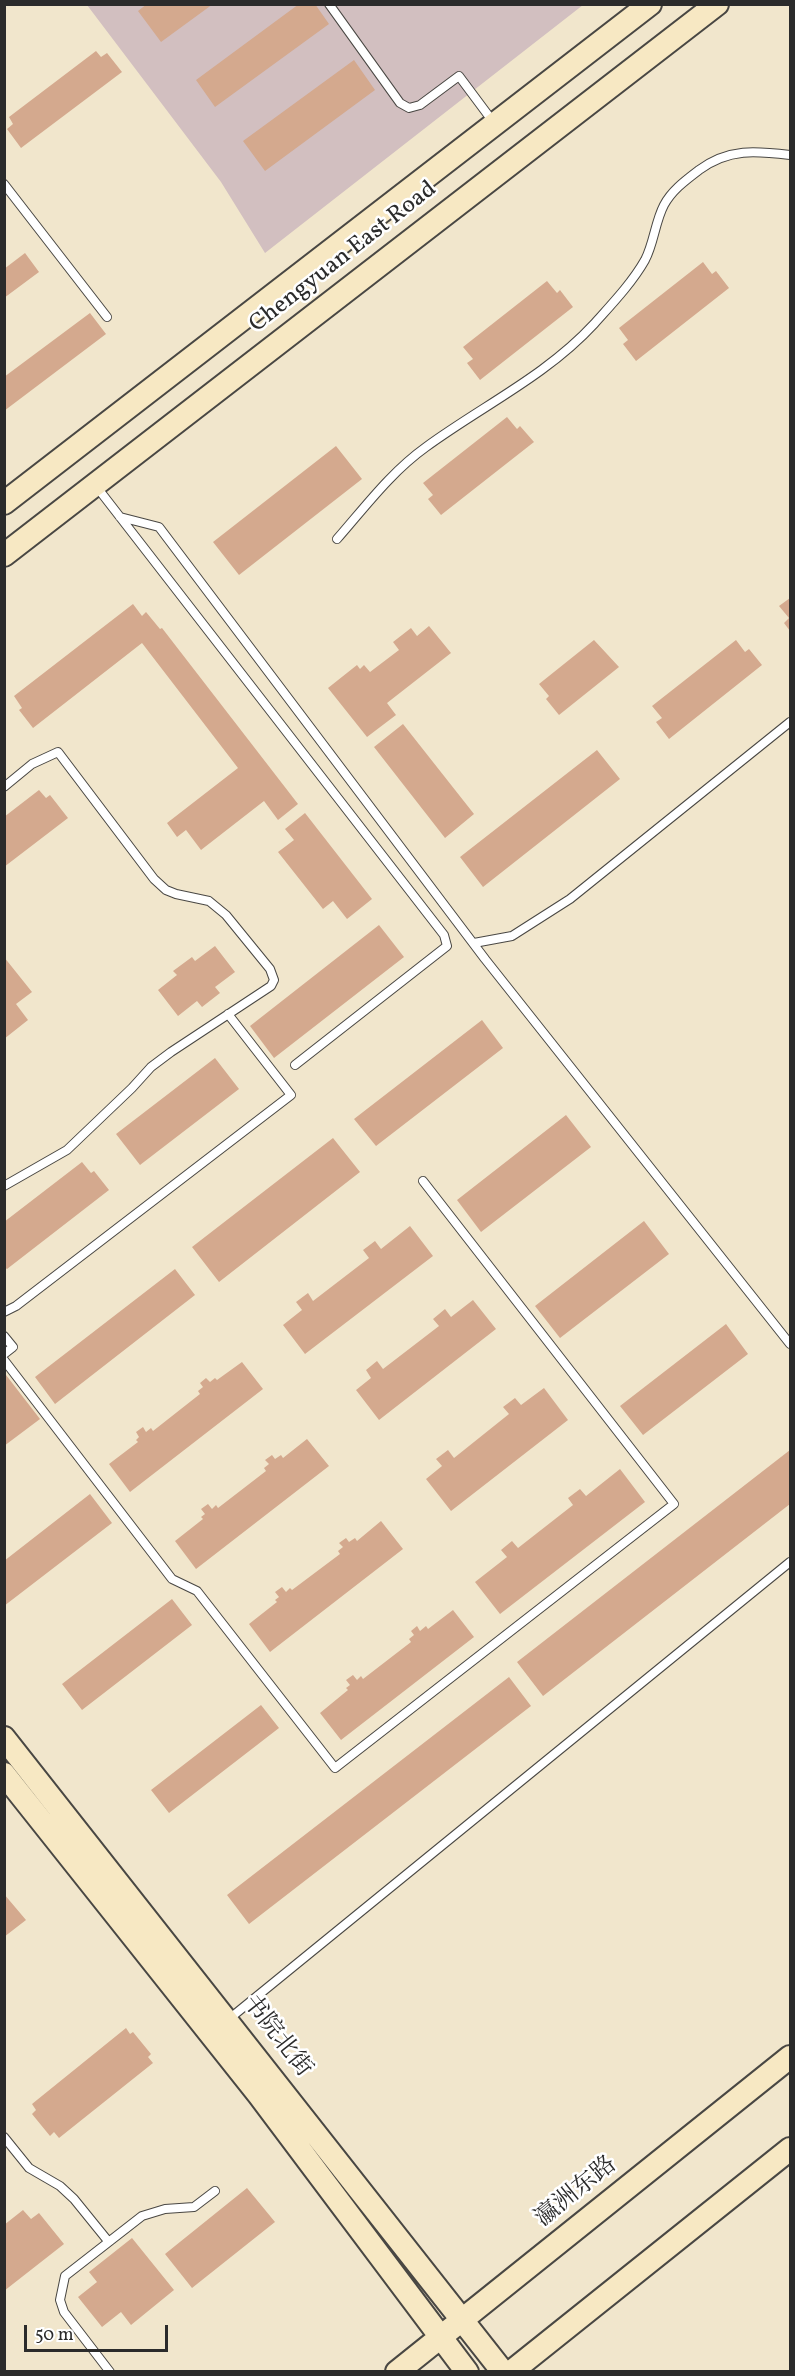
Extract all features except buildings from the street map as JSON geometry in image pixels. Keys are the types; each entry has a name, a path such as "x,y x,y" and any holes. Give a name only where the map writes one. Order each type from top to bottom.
{"street":[{"name":"Chengyuan East Road","path":"4,503 650,4"},
{"name":"Chengyuan East Road","path":"4,555 717,4"},
{"name":"书院北街","path":"4,1738 463,2318 503,2372"},
{"name":"书院北街","path":"4,1774 260,2095 467,2372"},
{"name":"瀛洲东路","path":"397,2372 790,2057"},
{"path":"511,2372 790,2149"}],"lane":[{"path":"329,4 400,103 409,108 420,105 459,76 495,124"},
{"path":"337,538 399,469 424,448 538,374 581,337 636,273 646,258 664,205 675,189 703,167 719,158 753,150 790,155"},
{"path":"4,184 106,317"},
{"path":"95,485 444,935 447,946 295,1065"},
{"path":"120,517 159,527 474,944 790,1344"},
{"path":"474,944 512,936 570,899 790,722"},
{"path":"4,787 32,764 57,752 154,879 166,890 209,901 226,915 270,969 274,980 271,986 151,1067 67,1150 4,1186"},
{"path":"4,1312 16,1306 291,1095 228,1014"},
{"path":"4,1360 172,1579 197,1591 335,1768 674,1504 423,1181"},
{"path":"4,1336 13,1347 4,1354"},
{"path":"228,2020 790,1562"},
{"path":"4,2137 29,2168 60,2186 74,2199 108,2241"},
{"path":"110,2372 64,2312 60,2300 65,2276 142,2216 194,2206 215,2191"}],"shaded area":[{"path":"87,5 583,5 265,253 221,182"}]}
